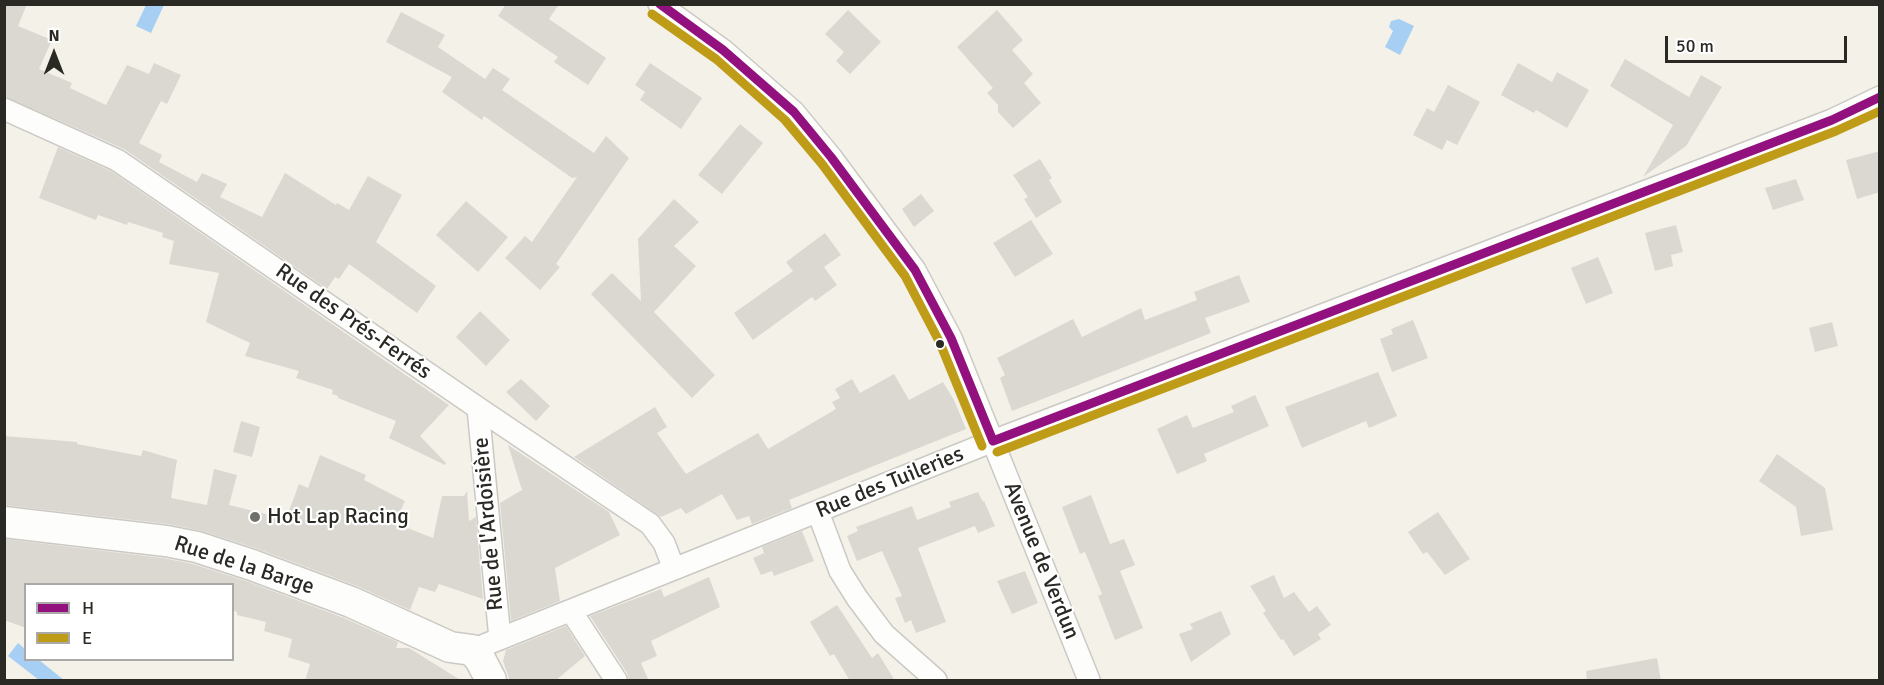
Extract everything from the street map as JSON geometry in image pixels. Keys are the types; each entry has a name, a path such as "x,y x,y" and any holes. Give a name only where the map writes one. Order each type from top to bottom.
{"main road":[{"name":"Rue de la Barge","path":"4,522 166,541 197,547 351,602 450,647 472,650"},
{"path":"472,650 480,659 491,681"}],"street":[{"name":"Avenue de Verdun","path":"659,4 723,50 794,112 831,157 915,270 951,338 1089,681"},
{"name":"Rue des Tuileries","path":"472,650 993,441 1832,120 1880,97"},
{"name":"Rue des Prés-Ferrés","path":"4,109 117,160 650,524 664,543 674,569"},
{"name":"Rue de l'Ardoisière","path":"478,408 500,639"},
{"path":"818,512 840,571 856,598 884,634 936,681"},
{"path":"571,611 616,681"}],"water":[{"path":"146,5 164,5 151,33 136,26"},
{"path":"1399,19 1414,26 1400,55 1385,47 1393,31 1389,27 1391,21"},
{"path":"18,643 24,648 24,661 40,661 64,680 39,680 8,656"}],"building":[{"path":"4,4 27,4 18,26 52,40 39,69 72,83 70,88 106,105 127,65 149,74 154,63 181,75 167,104 161,101 139,143 162,155 159,162 197,182 202,173 227,184 220,197 262,217 285,173 336,205 337,203 349,210 368,176 402,195 376,242 436,286 417,313 349,264 339,279 335,277 327,289 124,149 4,96"},
{"path":"506,4 559,4 549,19 606,58 588,85 554,62 558,57 498,16"},
{"path":"848,10 881,42 850,74 836,61 844,52 825,34"},
{"path":"997,10 1023,40 1012,50 1033,74 1024,83 1041,103 1013,128 998,112 998,105 987,93 993,88 957,47"},
{"path":"401,12 445,35 438,47 485,79 493,68 510,79 502,90 594,153 606,136 629,158 556,264 560,267 540,290 505,258 525,236 532,242 577,177 572,178 484,116 482,120 442,92 452,77 386,42"},
{"path":"1625,59 1689,97 1701,75 1722,87 1686,146 1643,177 1673,125 1610,86"},
{"path":"650,63 702,98 681,129 640,100 645,92 635,85"},
{"path":"1518,63 1552,82 1557,72 1589,90 1567,128 1536,110 1534,113 1501,95"},
{"path":"1448,85 1480,102 1457,145 1447,140 1442,150 1413,135 1427,108 1434,112"},
{"path":"740,124 763,143 722,194 698,175"},
{"path":"58,147 111,171 449,405 420,436 446,463 445,465 389,438 396,421 338,398 332,394 333,390 296,378 299,371 245,356 250,343 206,322 219,273 169,264 174,241 162,237 163,233 128,222 127,225 98,215 96,220 39,198"},
{"path":"1880,151 1880,192 1857,199 1846,160"},
{"path":"1040,159 1052,178 1049,180 1062,202 1036,218 1024,199 1028,197 1013,175"},
{"path":"1796,179 1804,200 1773,210 1765,188"},
{"path":"921,194 934,211 914,227 902,209"},
{"path":"674,199 699,222 674,246 696,266 654,312 715,375 692,398 591,294 612,273 641,301 638,239"},
{"path":"466,201 508,237 478,272 436,235"},
{"path":"1031,220 1053,254 1015,277 993,243"},
{"path":"1676,225 1683,252 1671,255 1673,266 1655,271 1645,233"},
{"path":"825,233 841,255 824,267 837,285 815,301 812,297 753,340 734,313 793,271 786,262"},
{"path":"1598,257 1613,293 1586,304 1571,268"},
{"path":"1239,275 1250,302 1205,318 1211,333 1012,411 1000,378 1005,375 997,358 1073,319 1082,337 1141,308 1145,320 1197,300 1194,292"},
{"path":"480,311 510,340 486,366 456,337"},
{"path":"1413,320 1428,358 1392,372 1380,339 1393,334 1391,329"},
{"path":"1832,322 1838,346 1815,352 1809,328"},
{"path":"1378,372 1397,416 1369,428 1366,421 1302,448 1285,407"},
{"path":"894,374 909,400 943,382 954,400 966,429 789,500 792,508 752,524 749,516 737,520 722,494 686,514 681,508 661,517 574,457 655,407 667,427 657,433 686,474 758,433 768,449 836,409 832,402 840,398 835,389 852,379 860,393"},
{"path":"521,379 550,406 536,421 506,392"},
{"path":"1255,395 1269,426 1204,454 1207,461 1177,474 1157,429 1187,415 1193,428 1234,412 1231,406"},
{"path":"241,421 260,427 252,457 233,452"},
{"path":"4,436 77,442 77,444 141,456 143,450 177,460 171,498 207,505 214,469 237,475 229,505 286,519 299,484 308,488 320,455 366,475 364,480 405,501 395,523 433,538 442,496 464,496 467,491 469,521 476,517 483,599 439,584 435,592 419,587 410,610 357,586 202,531 168,524 4,505"},
{"path":"508,445 609,512 620,535 555,568 560,601 511,621 500,503 522,490"},
{"path":"1777,454 1825,488 1833,530 1801,536 1796,507 1759,481"},
{"path":"978,492 995,526 978,533 975,526 918,548 946,622 916,633 911,620 905,623 895,598 902,596 882,551 857,561 847,536 858,531 856,527 912,506 917,520 951,507 949,502"},
{"path":"1091,495 1110,544 1124,539 1135,565 1120,571 1143,628 1115,640 1098,596 1102,594 1085,552 1080,554 1062,507"},
{"path":"1438,512 1470,559 1445,575 1427,552 1423,554 1408,532"},
{"path":"802,531 814,561 774,576 772,571 761,575 753,558 764,553 762,547"},
{"path":"4,539 163,558 193,564 246,581 344,618 398,642 396,648 409,648 462,681 305,681 310,664 288,657 292,639 264,631 266,622 237,615 234,611 234,583 24,583 24,627 4,620"},
{"path":"1025,571 1038,603 1012,614 997,581"},
{"path":"1274,575 1284,598 1294,592 1309,612 1317,606 1331,625 1318,634 1321,639 1294,656 1263,613 1266,611 1250,586"},
{"path":"709,577 720,607 651,641 657,656 641,663 649,681 629,681 627,673 590,616 661,589 664,597"},
{"path":"837,605 872,658 878,653 895,681 850,681 834,654 830,656 810,622"},
{"path":"1221,611 1231,634 1191,662 1179,634 1193,629 1190,624"},
{"path":"566,626 585,656 555,681 510,681 503,661 506,650"},
{"path":"1657,658 1661,681 1587,681 1586,671"}],"transit line":[{"name":"H","path":"660,4 723,50 794,112 831,157 915,270 951,338 993,441"},
{"name":"E","path":"652,14 716,59 785,120 822,164 905,276 940,343 982,446"},
{"name":"H","path":"993,441 1832,120 1880,97"},
{"name":"E","path":"997,452 1836,131 1880,111"}],"place":[{"name":"Hot Lap Racing","path":"255,517"}]}
